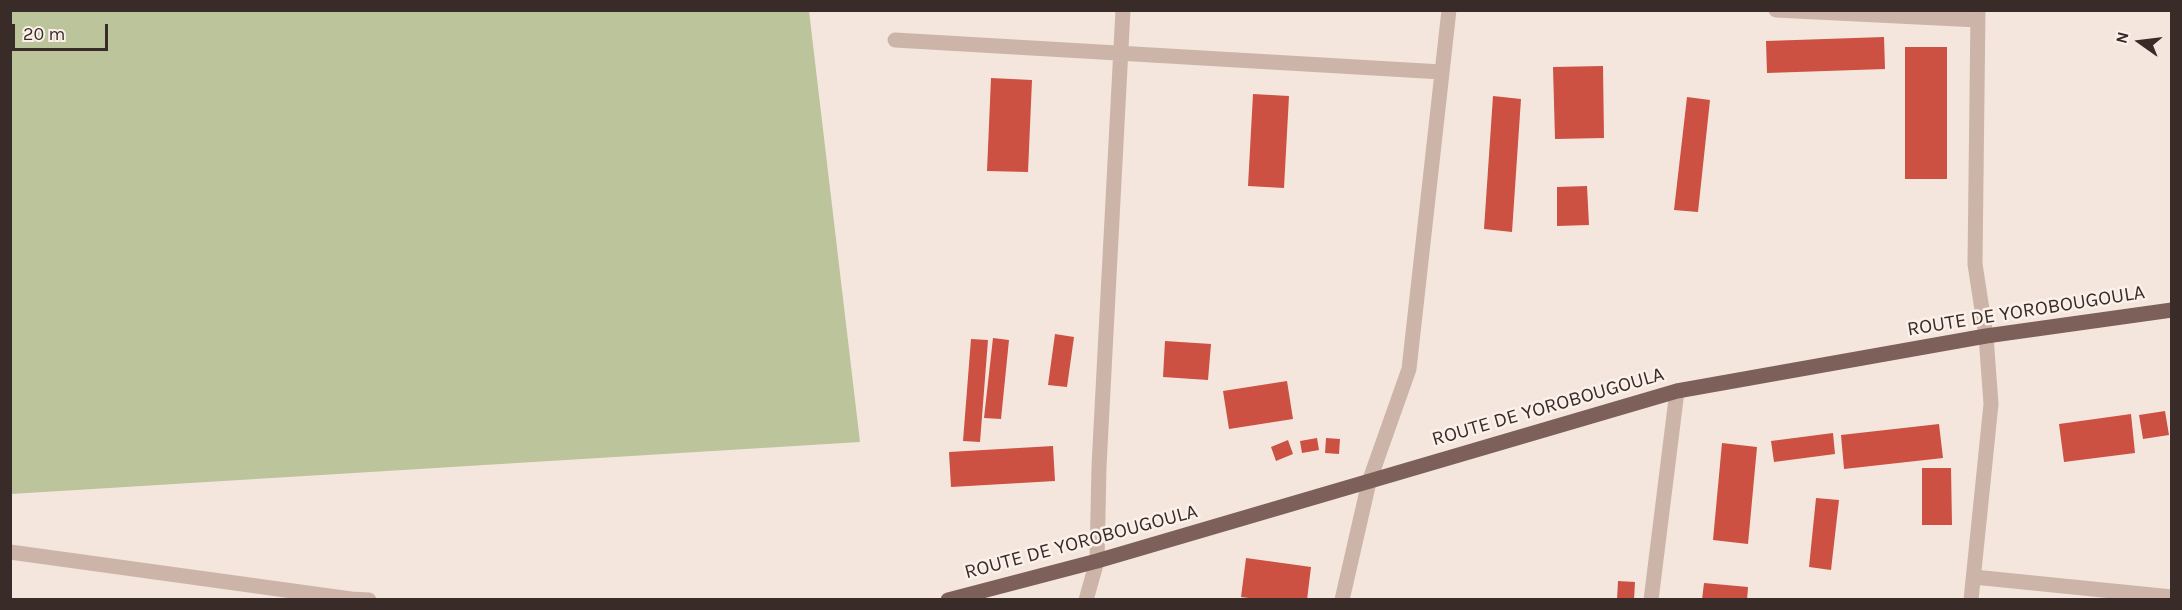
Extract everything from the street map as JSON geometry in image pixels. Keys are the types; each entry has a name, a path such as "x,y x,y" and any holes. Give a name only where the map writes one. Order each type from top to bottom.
{"main road":[{"name":"ROUTE DE YOROBOUGOULA","path":"948,600 1097,561 1677,391 1986,336 2172,310"}],"street":[{"path":"1086,600 1097,561 1099,466 1124,10"},
{"path":"1342,600 1369,482 1409,369 1449,10"},
{"path":"1776,10 1978,15 1975,264 1986,336 1990,404 1971,600"},
{"path":"895,40 1442,72"},
{"path":"1651,600 1677,391"},
{"path":"10,552 369,600"},
{"path":"1974,577 2172,597"}],"green space":[{"path":"11,10 809,11 860,442 11,494"}],"building":[{"path":"1884,37 1885,69 1767,73 1766,41"},
{"path":"1905,47 1947,47 1947,179 1905,179"},
{"path":"1603,66 1604,138 1555,139 1553,67"},
{"path":"991,78 1032,80 1028,172 987,171"},
{"path":"1253,94 1289,96 1284,188 1248,186"},
{"path":"1493,96 1521,99 1512,232 1484,229"},
{"path":"1687,97 1710,100 1698,212 1674,210"},
{"path":"1587,186 1589,225 1557,226 1557,187"},
{"path":"1055,334 1074,337 1067,387 1048,385"},
{"path":"993,338 1009,340 1001,419 984,418"},
{"path":"971,339 988,340 980,442 963,441"},
{"path":"1165,341 1211,344 1208,380 1163,377"},
{"path":"1287,381 1293,419 1229,429 1223,391"},
{"path":"2165,411 2169,435 2143,439 2139,415"},
{"path":"2131,414 2135,453 2064,462 2059,424"},
{"path":"1939,424 1943,458 1844,469 1841,435"},
{"path":"1833,433 1835,454 1774,462 1771,441"},
{"path":"1317,438 1319,450 1302,453 1300,441"},
{"path":"1326,438 1340,439 1339,454 1325,453"},
{"path":"1288,440 1293,454 1276,461 1271,447"},
{"path":"1722,443 1757,447 1748,544 1713,540"},
{"path":"1053,446 1055,481 951,487 949,452"},
{"path":"1922,468 1951,468 1952,525 1922,525"},
{"path":"1816,498 1839,500 1831,570 1809,567"},
{"path":"1246,558 1311,567 1307,600 1264,600 1241,597"},
{"path":"1618,581 1635,582 1634,600 1617,600"},
{"path":"1704,583 1748,587 1747,600 1702,600"}]}
